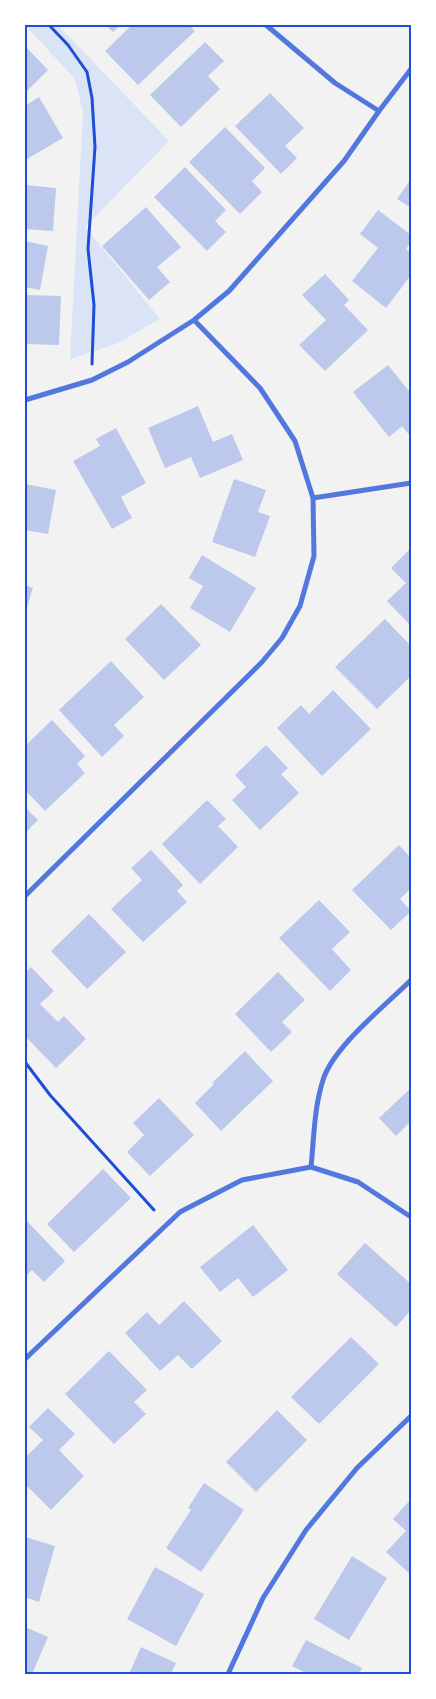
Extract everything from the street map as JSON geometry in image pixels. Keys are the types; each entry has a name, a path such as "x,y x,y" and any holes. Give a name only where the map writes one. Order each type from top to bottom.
{"street":[{"path":"266,25 335,83 378,111"},
{"path":"25,400 92,380 128,362 194,320 229,290 344,161 378,111 411,69"},
{"path":"25,896 262,662 282,638 300,606 314,556 313,498 295,441 260,388 194,320"},
{"path":"313,498 411,483"},
{"path":"311,1167 316,1111 323,1078 339,1050 411,980"},
{"path":"25,1359 180,1212 242,1180 311,1167 358,1182 411,1217"},
{"path":"228,1674 263,1598 306,1530 357,1468 411,1416"}],"path":[{"path":"49,25 68,45 87,72 92,98 95,147 88,249 94,304 92,380"},
{"path":"25,1062 50,1095 154,1210"}],"shaded area":[{"path":"25,25 58,25 169,141 85,227 160,319 116,344 70,359 83,112 75,79"}],"building":[{"path":"106,25 120,25 113,32"},
{"path":"132,25 189,25 195,31 138,85 105,51"},
{"path":"205,42 224,61 208,76 220,89 181,127 150,95"},
{"path":"25,46 48,70 25,93"},
{"path":"270,93 304,128 285,146 297,158 281,174 235,126"},
{"path":"39,97 63,138 25,160 25,106"},
{"path":"225,127 265,168 252,181 262,192 240,214 189,162"},
{"path":"185,167 226,210 215,221 226,232 207,251 154,197"},
{"path":"411,179 411,208 397,199"},
{"path":"25,185 56,188 53,231 25,229"},
{"path":"146,207 181,247 157,267 170,282 149,300 102,246"},
{"path":"378,210 411,235 411,242 406,249 411,253 411,275 386,308 352,281 378,248 360,234"},
{"path":"25,241 48,246 40,290 25,287"},
{"path":"325,274 349,300 344,305 368,330 325,371 299,345 326,320 302,295"},
{"path":"25,295 61,296 59,345 25,344"},
{"path":"388,365 409,391 411,390 410,436 402,426 389,437 353,392"},
{"path":"198,406 213,442 232,434 243,460 200,478 191,457 165,468 148,428"},
{"path":"116,428 146,483 121,497 132,518 112,529 73,461 100,446 96,439"},
{"path":"234,479 266,490 258,512 270,516 255,557 212,542"},
{"path":"25,484 56,490 48,534 25,530"},
{"path":"411,548 411,626 387,601 406,583 391,568"},
{"path":"202,555 256,588 230,632 190,608 203,586 189,578"},
{"path":"25,585 33,588 25,614"},
{"path":"161,604 201,645 164,680 125,639"},
{"path":"385,619 411,646 411,676 377,709 335,667"},
{"path":"111,661 144,697 114,725 124,736 102,757 59,710"},
{"path":"333,690 371,729 322,776 277,728 301,705 309,714"},
{"path":"52,720 85,756 77,764 85,773 45,811 25,790 25,746"},
{"path":"266,745 288,768 281,774 299,793 260,830 232,800 246,787 235,775"},
{"path":"207,800 226,819 218,826 238,847 200,884 162,844"},
{"path":"25,807 38,820 25,833"},
{"path":"399,845 411,858 411,888 400,899 411,911 391,930 352,890"},
{"path":"151,850 183,885 177,891 187,902 143,942 111,909 142,880 131,868"},
{"path":"319,900 350,932 332,949 351,970 330,991 279,938"},
{"path":"89,914 126,952 87,989 51,951"},
{"path":"31,967 54,991 40,1004 58,1022 64,1016 86,1039 56,1068 25,1036 25,973"},
{"path":"278,972 305,1000 282,1022 292,1032 271,1052 235,1014"},
{"path":"245,1051 273,1081 221,1131 195,1103 214,1084 212,1083"},
{"path":"411,1088 411,1121 396,1136 379,1118"},
{"path":"159,1098 194,1135 150,1176 127,1152 144,1135 133,1123"},
{"path":"103,1169 131,1198 74,1252 47,1224"},
{"path":"25,1219 65,1261 44,1282 32,1270 25,1277"},
{"path":"253,1225 288,1270 253,1297 238,1278 220,1292 200,1267"},
{"path":"365,1243 411,1284 411,1310 396,1327 337,1274"},
{"path":"184,1301 222,1341 192,1369 178,1355 160,1371 125,1333 147,1312 159,1325"},
{"path":"351,1337 379,1364 319,1424 291,1397"},
{"path":"109,1351 147,1390 134,1402 146,1414 114,1444 65,1394"},
{"path":"48,1408 75,1434 59,1450 84,1476 51,1510 25,1484 25,1458 43,1440 29,1427"},
{"path":"277,1410 307,1440 256,1492 226,1462"},
{"path":"204,1483 244,1510 201,1572 166,1548 191,1510 188,1508"},
{"path":"411,1499 411,1575 386,1552 406,1531 393,1519"},
{"path":"25,1537 55,1546 39,1602 25,1597"},
{"path":"352,1556 387,1578 349,1640 314,1619"},
{"path":"155,1567 204,1594 176,1646 127,1619"},
{"path":"25,1627 48,1637 32,1674 25,1674"},
{"path":"306,1640 362,1668 359,1674 308,1674 292,1666"},
{"path":"141,1647 176,1663 171,1674 129,1674"}]}
